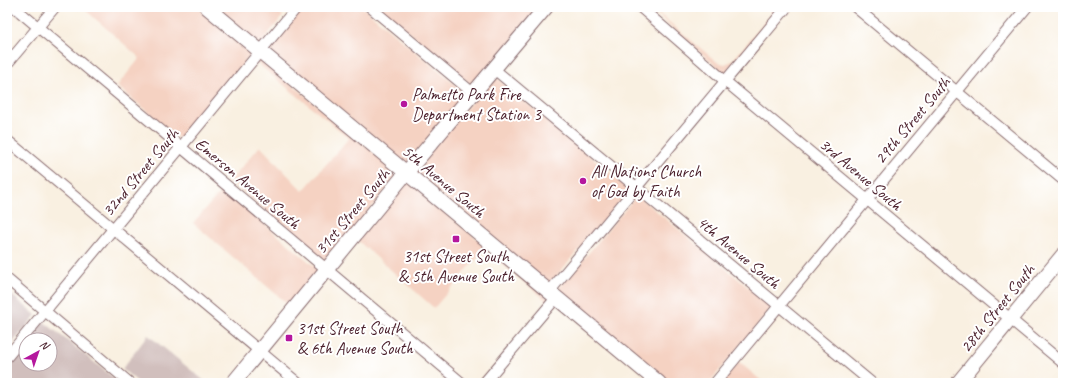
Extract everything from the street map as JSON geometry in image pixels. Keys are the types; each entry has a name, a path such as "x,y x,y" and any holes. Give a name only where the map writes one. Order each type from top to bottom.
{"street":[{"name":"Emerson Avenue South","path":"14,7 462,383"},
{"path":"7,64 55,7"},
{"name":"5th Avenue South","path":"207,7 659,383"},
{"name":"32nd Street South","path":"7,357 297,7"},
{"path":"370,7 473,93"},
{"name":"3rd Avenue South","path":"640,7 725,81 1063,363"},
{"path":"484,383 637,188 787,7"},
{"path":"855,7 1063,180"},
{"name":"29th Street South","path":"715,383 1027,7"},
{"name":"31st Street South","path":"233,383 494,69 540,9"},
{"name":"4th Avenue South","path":"494,69 872,383"},
{"path":"7,140 298,383"},
{"name":"28th Street South","path":"958,383 1063,255"},
{"path":"7,279 130,383"}],"shaded area":[{"path":"82,7 199,7 253,52 181,140 117,86 140,58"},
{"path":"216,7 273,7 283,16 260,44"},
{"path":"303,7 362,7 466,94 406,166 268,50"},
{"path":"379,7 525,7 534,14 473,86"},
{"path":"649,7 651,7 717,62 725,64 732,61 771,15 771,9 769,7 781,7 725,74"},
{"path":"261,58 399,174 327,262 230,181 260,146 303,191 349,138 257,63"},
{"path":"494,76 630,189 549,285 413,172"},
{"path":"407,180 549,299 547,301 485,249 434,308 357,240"},
{"path":"223,189 320,271 290,306 193,223"},
{"path":"637,195 772,307 709,383 667,383 557,291"},
{"path":"7,291 36,315 22,332 18,332 18,337 7,350"},
{"path":"43,321 57,332 34,332"},
{"path":"58,333 122,383 7,383 7,365 18,352 18,372 58,372"},
{"path":"148,335 207,383 139,383 122,369"},
{"path":"739,362 764,383 721,383"}],"place":[{"name":"Palmetto Park Fire Department Station 3","path":"404,104"},
{"name":"All Nations Church of God by Faith","path":"583,181"},
{"name":"31st Street South & 5th Avenue South","path":"456,239"},
{"name":"31st Street South & 6th Avenue South","path":"289,338"}]}
